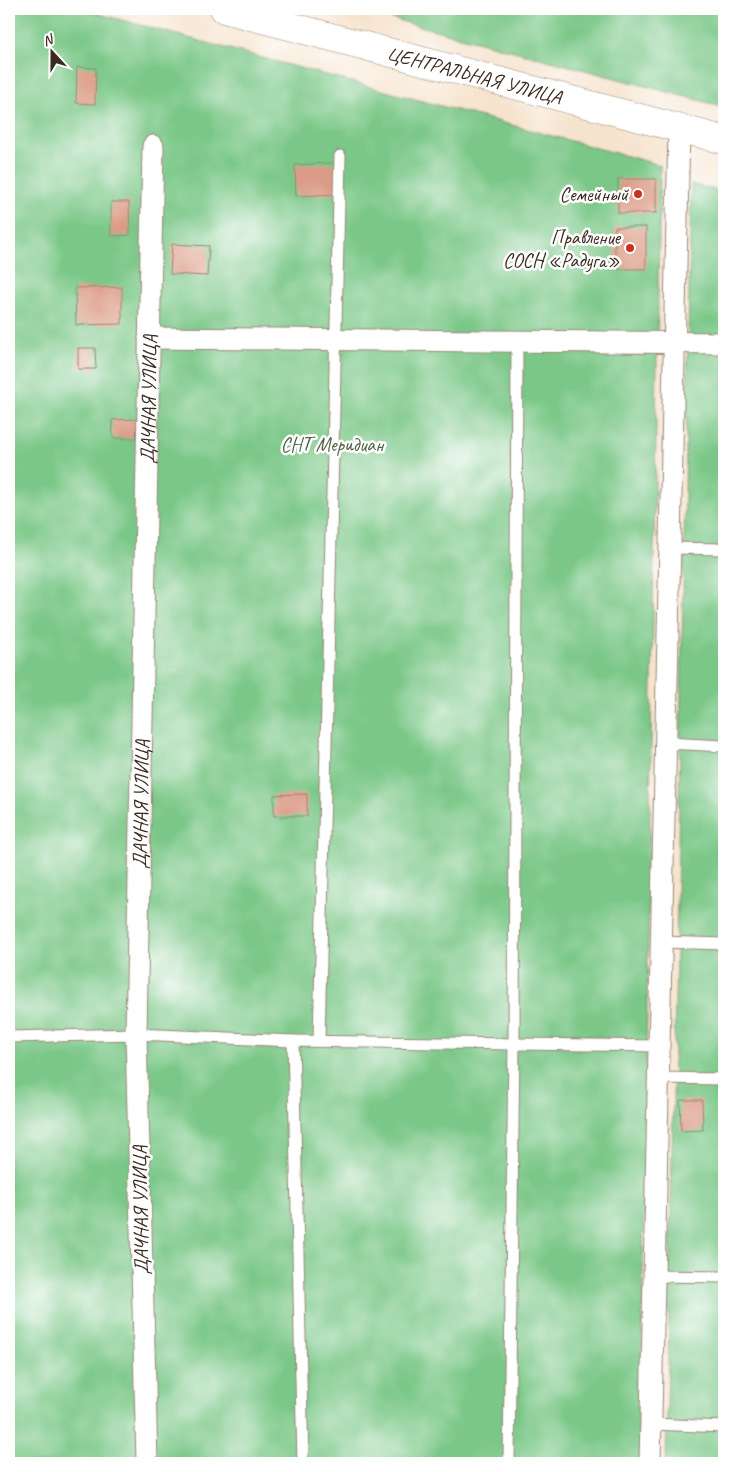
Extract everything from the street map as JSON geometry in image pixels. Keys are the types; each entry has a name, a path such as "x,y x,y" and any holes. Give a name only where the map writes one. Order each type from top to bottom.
{"street":[{"name":"ЦЕНТРАЛЬНАЯ УЛИЦА","path":"224,9 724,140"},
{"path":"650,1463 678,128"},
{"name":"ДАЧНАЯ УЛИЦА","path":"147,1463 136,1034 152,146"},
{"path":"149,338 724,343"}],"lane":[{"path":"320,1041 340,156"},
{"path":"509,1463 514,1042 517,342"},
{"path":"670,548 724,549"},
{"path":"666,743 724,746"},
{"path":"661,942 724,944"},
{"path":"9,1036 136,1034 293,1041 514,1042 659,1046"},
{"path":"293,1041 303,1463"},
{"path":"658,1078 724,1079"},
{"path":"654,1276 724,1277"},
{"path":"652,1424 724,1427"}],"green space":[{"name":"СНТ Меридиан","path":"9,9 81,9 660,165 640,1463 9,1463"},
{"path":"356,9 724,9 724,107"},
{"path":"691,184 724,192 724,1463 666,1463"}],"building":[{"path":"77,67 96,68 95,104 76,103"},
{"path":"335,163 337,194 296,196 295,165"},
{"path":"618,179 656,179 656,213 618,213"},
{"path":"111,202 129,202 130,235 111,236"},
{"name":"Правление СОСН «Радуга»","path":"615,227 646,227 646,269 615,269"},
{"path":"172,244 209,246 207,276 170,274"},
{"path":"122,287 122,324 76,325 75,288"},
{"path":"78,348 95,348 96,369 78,369"},
{"path":"139,419 140,438 113,438 112,420"},
{"path":"307,794 307,816 274,816 274,795"},
{"path":"680,1100 702,1100 703,1130 681,1131"}],"place":[{"name":"Семейный","path":"638,194"},
{"name":"Правление СОСН «Радуга»","path":"630,248"}]}
